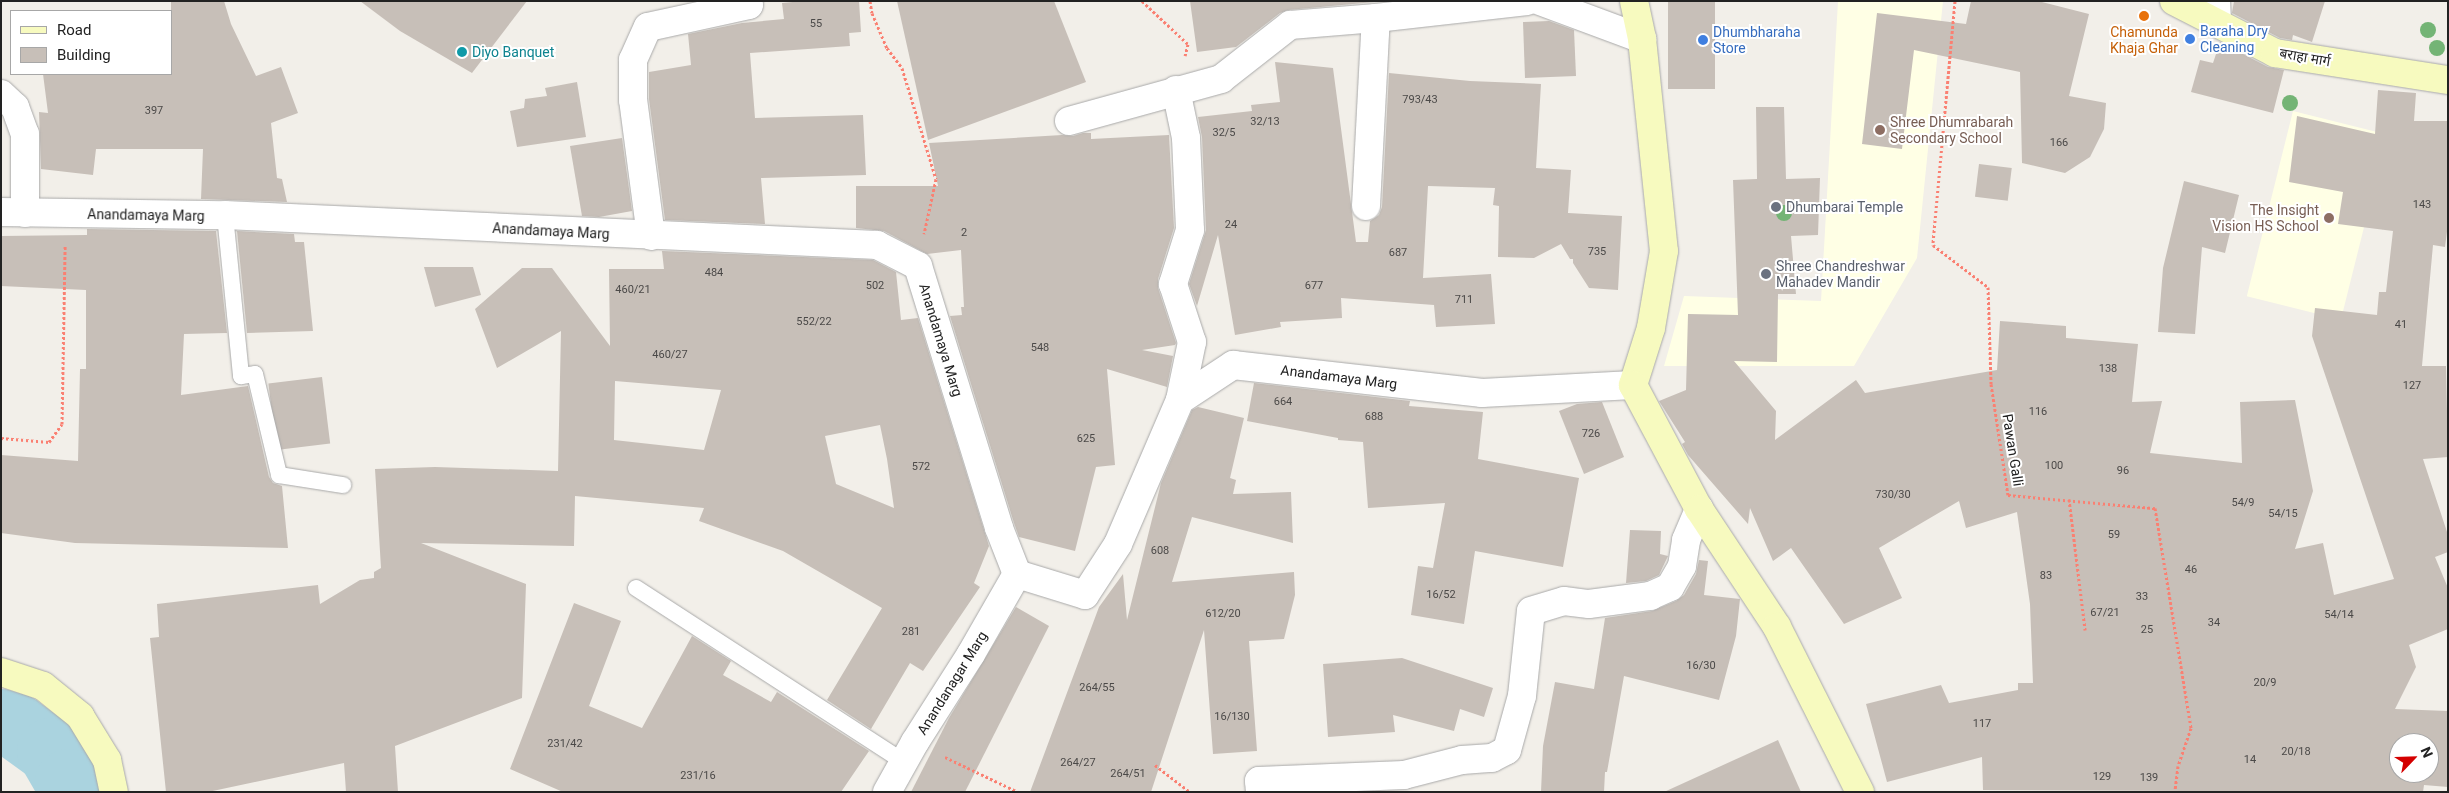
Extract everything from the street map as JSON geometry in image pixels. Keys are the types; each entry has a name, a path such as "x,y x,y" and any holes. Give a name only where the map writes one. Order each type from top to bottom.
{"street":[{"path":"651,236 634,100 633,60 648,27 749,4 748,1"},
{"path":"1069,120 1222,79 1290,25 1376,18 1527,1"},
{"path":"1540,1 1642,39"},
{"path":"1634,1 1642,39 1664,251 1650,328 1633,385 1699,509 1777,627 1860,792"},
{"name":"बराहा मार्ग","path":"2174,1 2217,12 2275,53 2448,80"},
{"path":"1366,206 1376,18"},
{"path":"1017,574 1085,595 1118,544 1180,400 1192,342 1173,284 1190,230 1186,138 1176,90"},
{"path":"1,94 15,107 25,134 13,213"},
{"name":"Anandamaya Marg","path":"13,213 225,215 877,245 918,266 999,528 1017,574"},
{"name":"Anandamaya Marg","path":"1180,400 1233,365 1482,393 1633,385"},
{"path":"1260,792 1259,781 1404,775 1462,760 1492,758 1507,750 1522,696 1531,611 1564,601 1589,604 1650,596 1670,587 1682,566 1686,540 1699,509"},
{"name":"Anandanagar Marg","path":"887,792 972,654 1017,574"},
{"path":"1,672 43,686 80,716 106,760 114,792"}],"lane":[{"path":"225,215 240,376 255,374 279,475 343,486"},
{"path":"636,588 910,752"}],"path":[{"path":"870,1 872,13 887,48 902,68 936,179 918,266"},
{"path":"1142,1 1188,44 1176,90"},
{"name":"Pawan Galli","path":"1955,1 1933,244 1988,287 1991,384 2008,495 2155,508 2191,728 2178,766 2175,792"},
{"path":"1,438 49,442 62,424 66,214"},
{"path":"2070,499 2085,630"},
{"path":"910,752 1018,792"},
{"path":"1155,765 1190,792"}],"shaded area":[{"name":"Shree Dhumrabarah Secondary School","path":"1838,1 1943,1 1917,258 1854,366 1664,366 1684,296 1821,301"},
{"name":"The Insight Vision HS School","path":"2293,111 2387,134 2341,320 2247,296"}],"building":[{"path":"171,1 224,1 231,24 256,76 281,67 298,113 271,123 277,178 282,179 287,202 201,199 203,149 96,149 93,175 41,169 39,112 48,113 43,75 172,75"},
{"name":"Diyo Banquet","path":"360,1 527,1 472,73 400,31"},
{"path":"859,1 861,32 849,33 850,46 750,53 755,118 863,115 866,175 761,178 765,224 665,220 649,99 649,72 691,65 688,34 742,23 784,19 782,3"},
{"path":"897,1 1054,1 1086,82 928,140"},
{"path":"1190,1 1385,1 1288,10 1280,13 1236,47 1197,52"},
{"path":"1668,1 1715,1 1715,89 1668,89"},
{"path":"1971,1 2038,1 2089,14 2069,96 2106,103 2104,129 2090,157 2065,173 2022,163 2020,72 1914,50 1902,149 1862,144 1877,13 1966,24"},
{"path":"2234,1 2325,1 2312,42 2293,35 2292,40 2280,38 2232,13"},
{"path":"1549,21 1574,30 1576,76 1525,78 1523,22"},
{"path":"2220,42 2268,67 2284,70 2273,113 2191,92 2200,60 2213,63"},
{"path":"1275,62 1333,68 1356,242 1368,242 1370,221 1379,215 1382,207 1389,73 1470,81 1541,84 1536,168 1571,170 1568,213 1622,216 1618,290 1589,288 1573,263 1573,259 1570,259 1561,244 1534,258 1498,257 1499,206 1493,205 1495,188 1428,186 1423,278 1491,274 1495,324 1436,327 1434,305 1341,298 1342,318 1280,322 1281,327 1235,335 1218,235 1197,306 1189,284 1206,230 1202,137 1198,117 1252,111 1251,105 1280,102"},
{"path":"577,82 586,137 517,147 510,111 524,108 525,99 547,96 545,88"},
{"path":"2378,90 2416,93 2414,121 2448,121 2448,224 2445,247 2433,245 2422,366 2446,366 2448,457 2423,459 2448,535 2448,552 2435,557 2448,588 2448,629 2409,645 2416,667 2395,709 2448,711 2448,787 2424,785 2423,792 1983,790 1982,757 1887,782 1866,704 1941,685 1949,703 2018,690 2018,683 2033,683 2030,604 2017,512 1966,528 1959,501 1879,548 1902,598 1844,624 1791,548 1773,561 1750,508 1748,524 1688,455 1682,444 1685,442 1659,401 1686,390 1688,314 1738,315 1733,180 1757,179 1756,107 1784,107 1786,179 1820,178 1818,235 1791,236 1796,294 1778,294 1777,362 1734,361 1776,411 1775,440 1856,380 1865,393 1997,370 2000,321 2066,326 2066,338 2138,344 2132,402 2162,401 2150,453 2242,463 2240,402 2295,400 2313,491 2295,549 2323,543 2334,595 2394,579 2312,336 2315,308 2377,315 2379,292 2386,292 2393,231 2338,224 2343,192 2289,182 2297,116 2375,134"},
{"path":"1091,133 1091,139 1169,135 1174,228 1158,279 1158,288 1176,343 1175,345 1142,350 1173,356 1167,387 1107,369 1115,465 1096,467 1075,551 1019,537 950,316 962,315 961,307 964,307 961,250 927,254 884,231 856,228 856,186 938,186 929,143 1062,135 1073,136"},
{"path":"622,138 632,211 599,217 582,216 570,146"},
{"path":"1979,164 2012,168 2008,201 1975,197"},
{"path":"2184,181 2239,195 2225,253 2202,247 2195,334 2158,332 2163,268"},
{"path":"87,229 216,231 227,333 184,334 181,395 248,386 269,477 273,483 282,486 288,548 75,543 1,533 1,455 78,461 80,369 86,369 86,290 1,286 1,236 87,235"},
{"path":"237,231 294,234 295,242 304,242 313,331 247,333"},
{"path":"662,251 873,260 896,272 901,320 918,318 989,546 974,583 980,587 923,671 910,663 871,729 827,700 882,608 783,551 699,521 704,508 575,496 574,546 421,543 526,584 522,698 395,746 398,792 346,792 344,763 208,792 166,792 150,638 159,637 157,604 318,585 320,604 360,580 374,578 374,572 381,568 375,469 435,467 558,471 561,331 497,368 475,309 522,268 552,268 610,346 609,269 664,269","holes":["615,381 721,390 704,450 614,440","880,425 887,459 894,508 836,484 825,436"]},
{"path":"424,267 473,267 481,295 435,307"},
{"path":"322,377 330,444 277,450 268,384"},
{"path":"1254,383 1410,401 1409,406 1483,412 1478,459 1579,478 1563,567 1475,551 1464,624 1411,615 1418,566 1433,568 1445,503 1368,508 1363,442 1338,440 1338,438 1247,421"},
{"path":"1602,402 1624,457 1584,474 1559,411 1577,404"},
{"path":"1198,407 1244,418 1230,478 1236,480 1233,494 1291,492 1293,543 1192,517 1172,582 1294,572 1295,595 1284,639 1249,641 1257,751 1213,754 1204,630 1151,792 1030,792 1099,607 1123,574 1127,620 1161,483 1192,410"},
{"path":"1630,530 1661,531 1660,554 1668,556 1659,575 1646,581 1626,583"},
{"path":"1699,560 1708,561 1704,595 1740,599 1736,636 1719,700 1624,676 1607,772 1605,772 1604,792 1541,792 1543,746 1555,682 1594,689 1605,618 1652,611 1676,601 1684,595 1696,574"},
{"path":"574,603 621,621 589,706 642,728 692,636 731,661 723,675 771,702 777,692 869,751 841,792 563,792 510,769"},
{"path":"1016,607 1049,626 965,792 911,792 949,718"},
{"path":"1402,658 1493,688 1484,717 1460,709 1454,731 1393,715 1395,732 1328,737 1323,664"},
{"path":"1778,740 1801,792 1664,792"}],"waterway":[{"path":"1,722 17,727 50,751 68,782 71,792"}],"place":[{"name":"Chamunda Khaja Ghar","path":"2144,16"},
{"name":"Baraha Dry Cleaning","path":"2190,39"},
{"name":"Dhumbharaha Store","path":"1703,40"},
{"name":"Diyo Banquet","path":"462,52"},
{"name":"Shree Dhumrabarah Secondary School","path":"1880,130"},
{"name":"Dhumbarai Temple","path":"1776,207"},
{"name":"The Insight Vision HS School","path":"2329,218"},
{"name":"Shree Chandreshwar Mahadev Mandir","path":"1766,274"}]}
